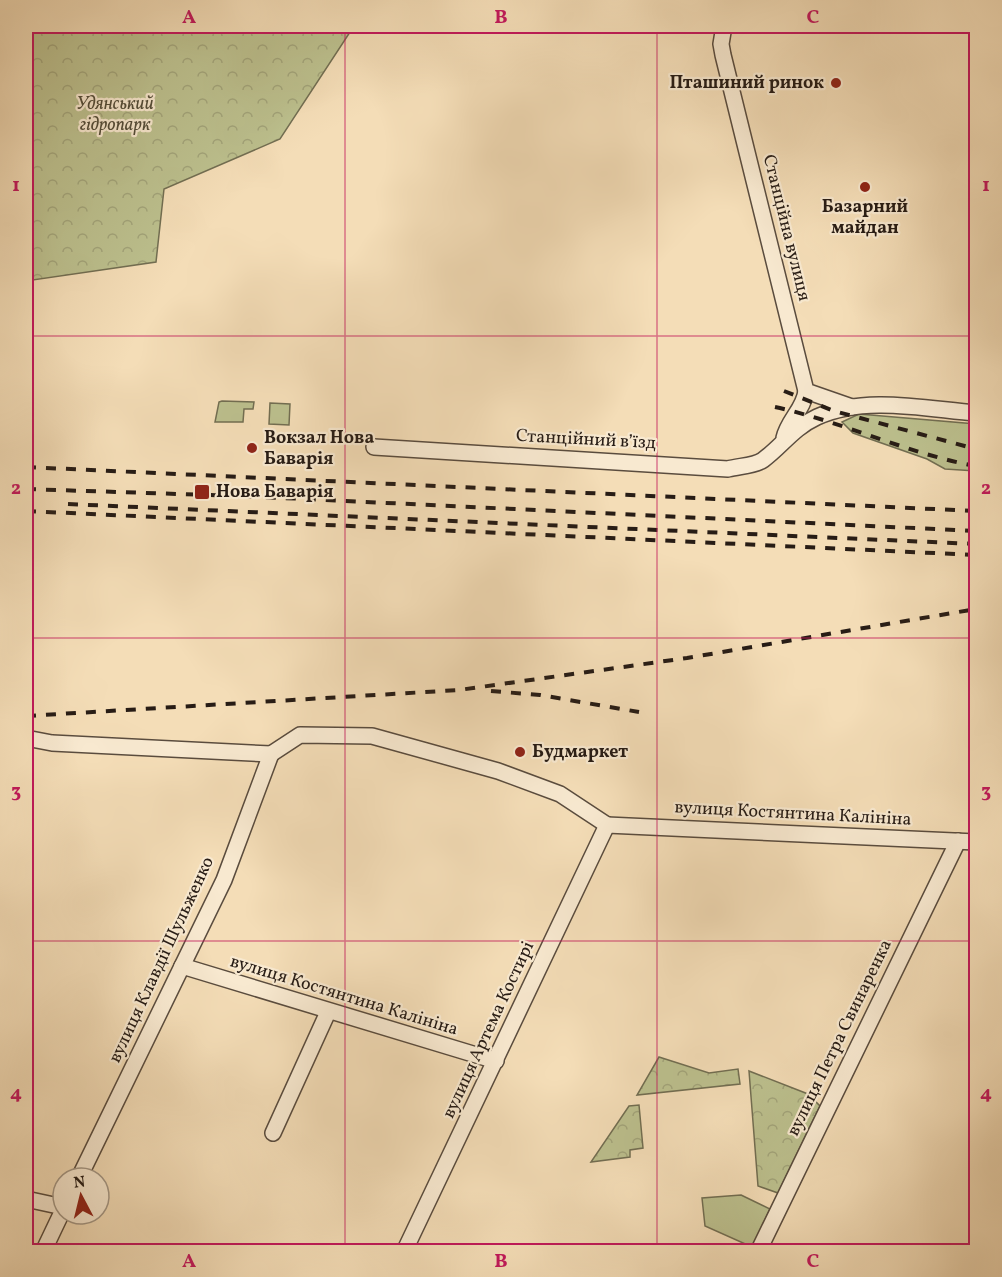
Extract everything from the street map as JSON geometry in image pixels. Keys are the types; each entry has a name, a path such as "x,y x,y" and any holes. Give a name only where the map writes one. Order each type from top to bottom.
{"street":[{"name":"Станційна вулиця","path":"724,26 721,44 723,55 806,391"},
{"path":"784,438 787,425 805,401 806,391 852,407"},
{"path":"784,438 816,417 852,407 896,406 976,413"},
{"name":"Станційний в’їзд","path":"374,447 728,469 762,461 784,438"},
{"path":"26,738 52,742 271,754 300,735 372,736 498,771 550,790 607,825"},
{"name":"вулиця Клавдії Шульженко","path":"85,1166 224,880 271,754"},
{"name":"вулиця Костянтина Калініна","path":"607,825 976,842"},
{"name":"вулиця Артема Костирі","path":"404,1251 607,825"},
{"name":"вулиця Петра Свинаренка","path":"758,1251 958,841"},
{"name":"вулиця Костянтина Калініна","path":"182,966 496,1061"},
{"path":"273,1133 328,1012"},
{"path":"26,1199 51,1206"},
{"path":"43,1251 55,1226"}],"green space":[{"name":"Удянський гідропарк","path":"26,26 354,26 280,139 164,189 156,262 26,281"},
{"path":"219,402 254,402 253,409 244,409 243,422 215,422"},
{"path":"270,403 290,404 289,425 269,424"},
{"path":"859,414 976,424 976,471 945,469 927,459 853,433 842,422"},
{"path":"659,1057 709,1073 738,1069 740,1084 637,1095"},
{"path":"749,1071 808,1094 820,1106 778,1193 758,1186"},
{"path":"639,1105 643,1148 630,1150 630,1157 591,1162 629,1106"},
{"path":"741,1195 770,1209 752,1247 705,1226 702,1198"}],"railway":[{"path":"784,391 834,411 976,449"},
{"path":"775,407 801,413 926,454 976,466"},
{"path":"26,467 976,511"},
{"path":"26,489 241,496 976,531"},
{"path":"68,504 976,544"},
{"path":"26,511 976,555"},
{"path":"26,716 459,690 687,658 976,609"},
{"path":"491,691 540,695 639,712"}],"place":[{"name":"Пташиний ринок","path":"836,83"},
{"name":"Базарний майдан","path":"865,187"},
{"name":"Вокзал Нова Баварія","path":"252,448"},
{"name":"Нова Баварія","path":"202,492"},
{"name":"Будмаркет","path":"520,752"}]}
